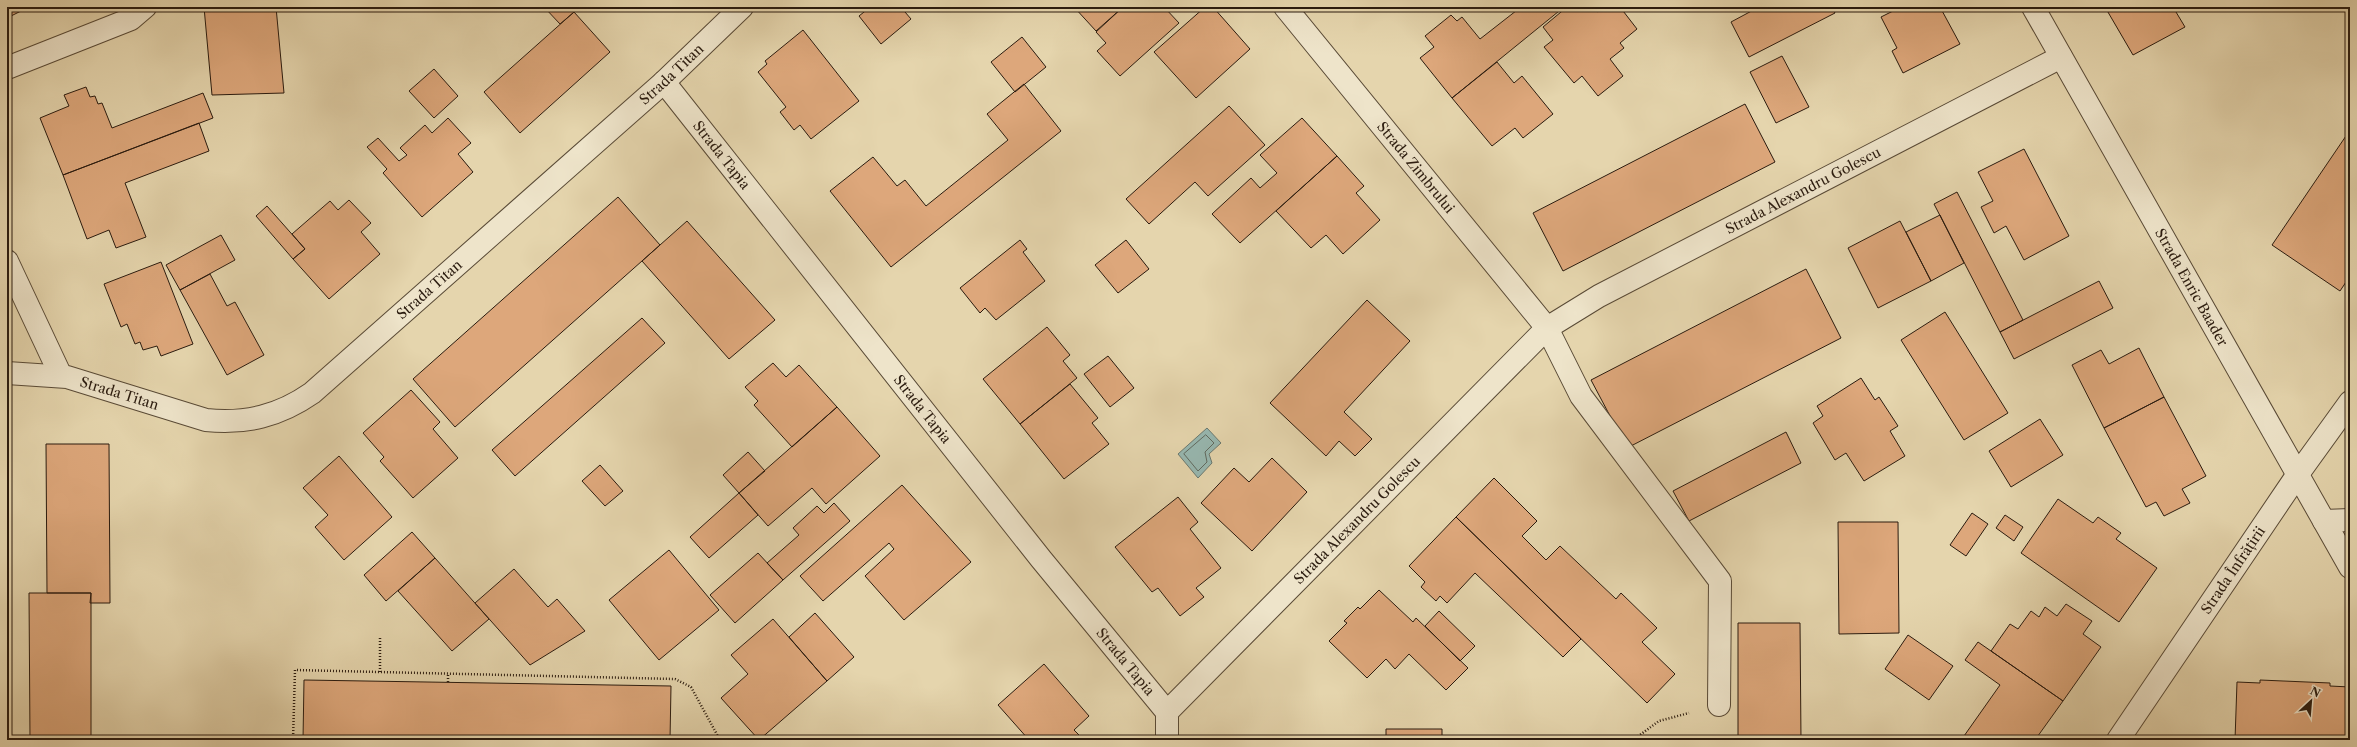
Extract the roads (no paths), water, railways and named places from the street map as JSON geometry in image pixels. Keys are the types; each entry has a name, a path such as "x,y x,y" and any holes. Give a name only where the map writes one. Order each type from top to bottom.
{"street":[{"path":"7,68 131,19 145,7"},
{"name":"Strada Titan","path":"7,373 61,376 206,420 227,422 250,420 284,410 312,393 664,82 742,7"},
{"name":"Strada Zimbrului","path":"1285,7 1547,328"},
{"name":"Strada Enric Baader","path":"2033,7 2350,567"},
{"name":"Strada Alexandru Golescu","path":"1166,712 1547,328 1599,296 2061,56"},
{"name":"Strada Tapia","path":"664,82 1036,552 1166,712"},
{"path":"7,261 61,376"},
{"path":"1547,328 1581,396 1720,581 1719,705"},
{"name":"Strada Înfrățirii","path":"2118,740 2298,474 2350,402"},
{"path":"2324,521 2350,520"},
{"path":"1166,712 1167,740"}],"water":[{"path":"1207,428 1221,443 1209,454 1212,463 1198,478 1178,454"}]}
